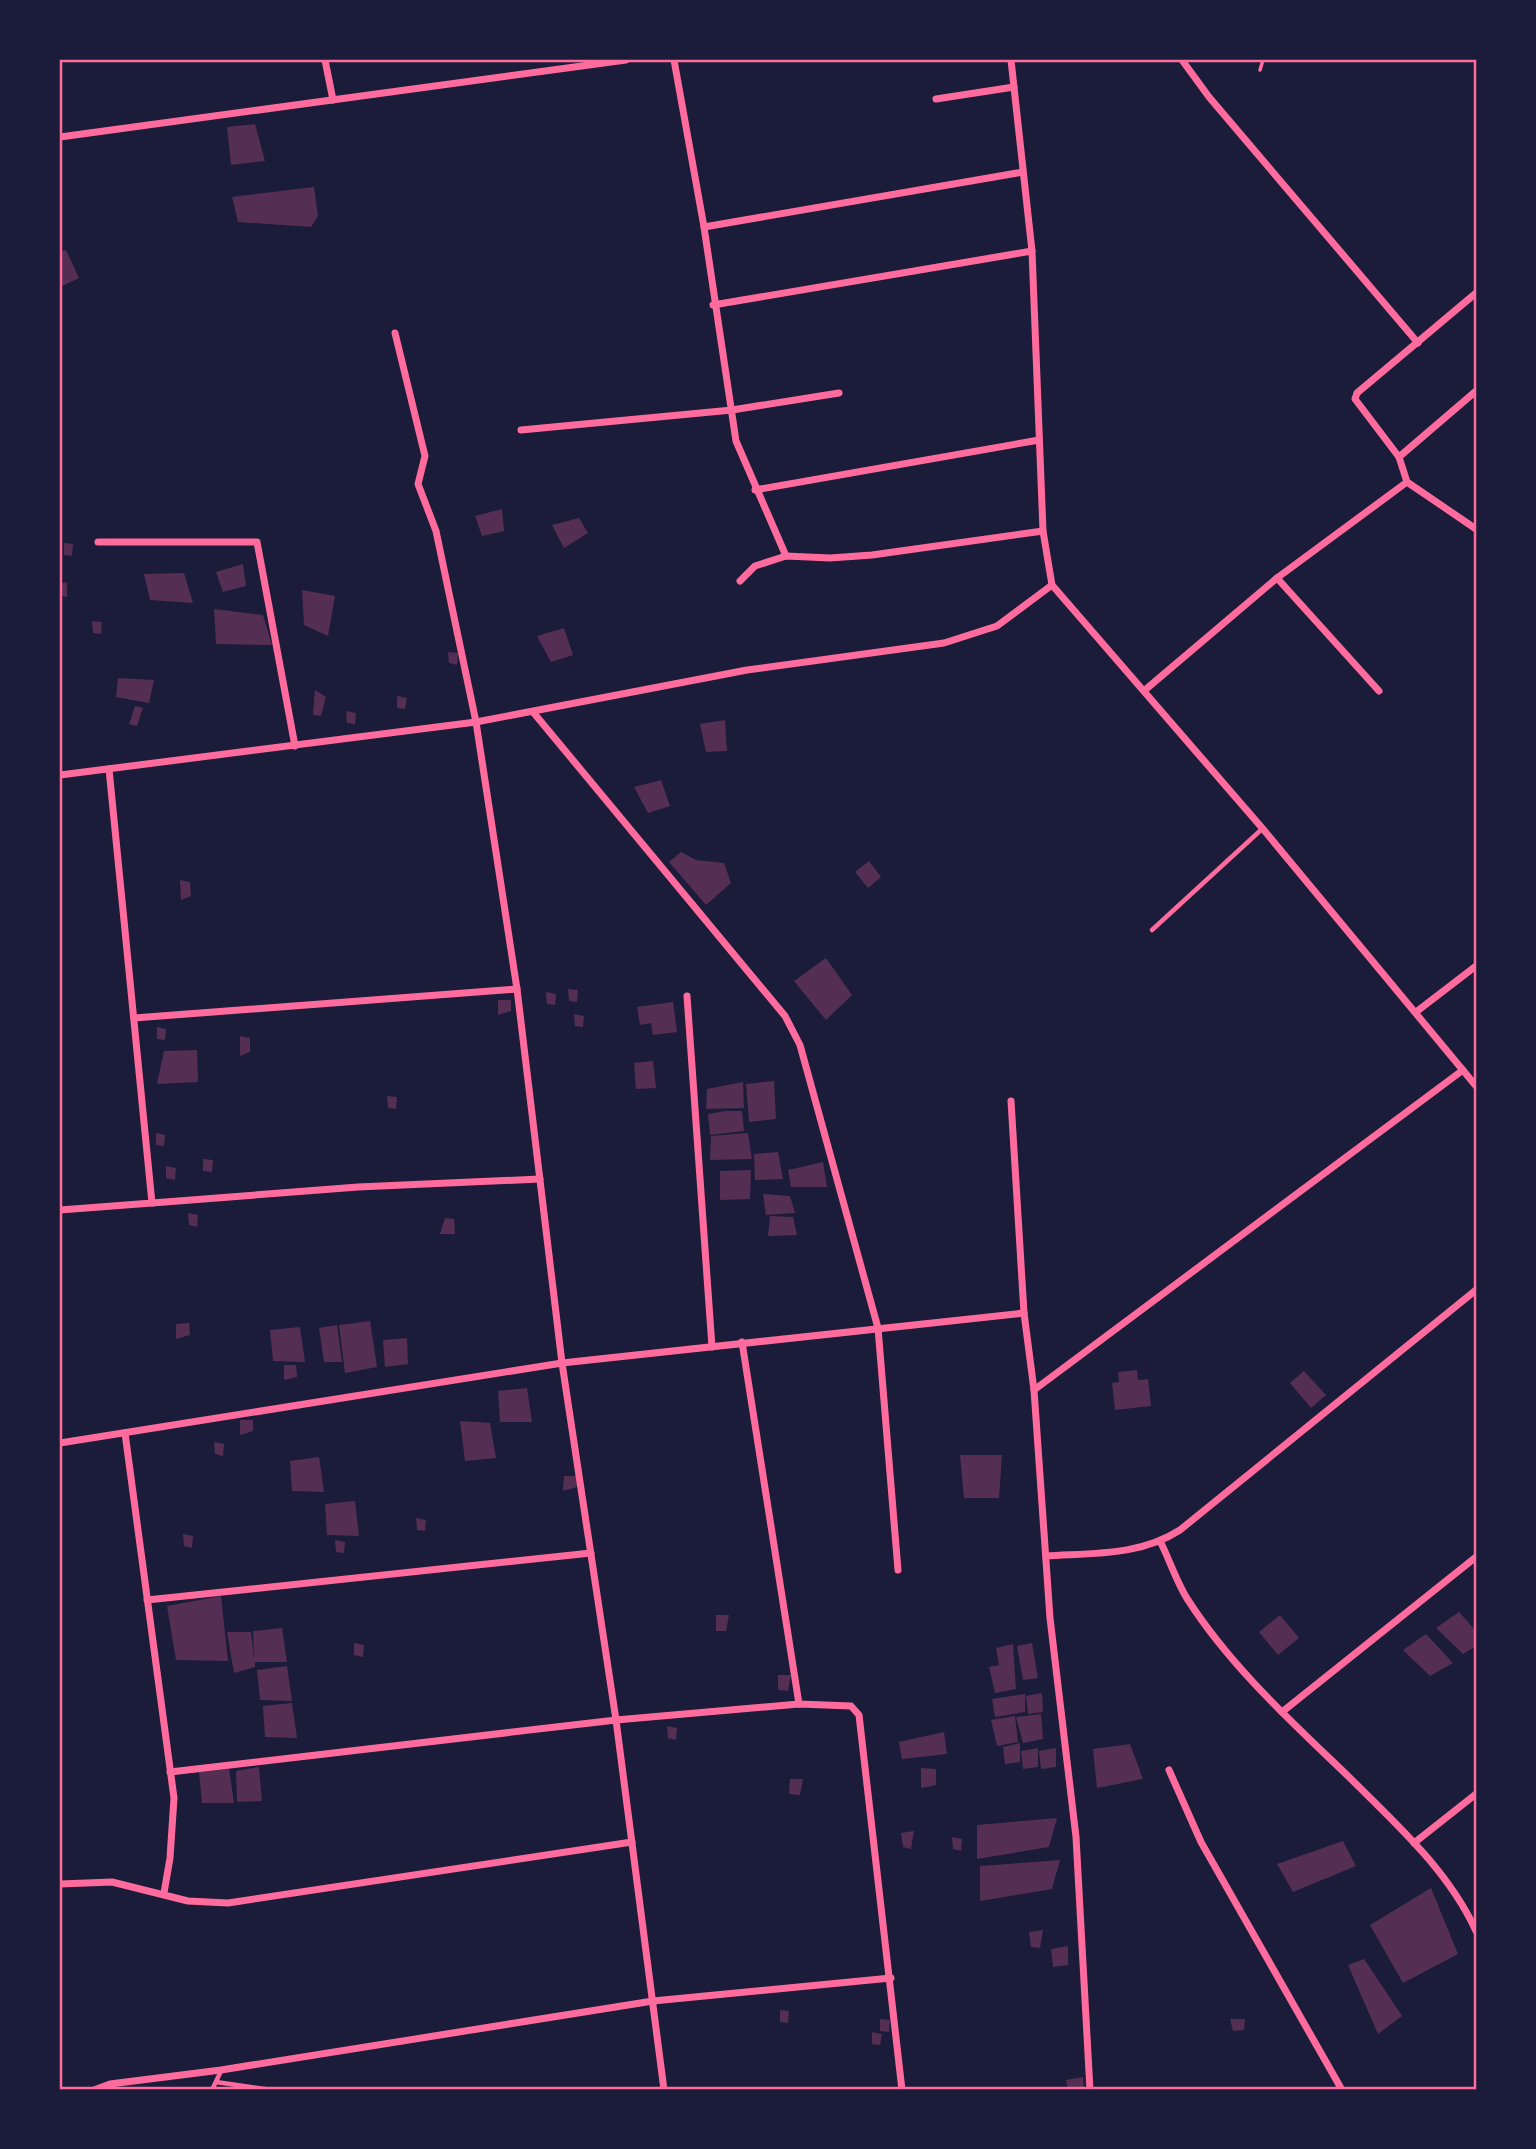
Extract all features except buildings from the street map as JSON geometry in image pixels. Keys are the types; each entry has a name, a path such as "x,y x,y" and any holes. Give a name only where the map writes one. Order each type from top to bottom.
{"street":[{"path":"325,60 333,100"},
{"path":"60,137 626,60"},
{"path":"674,60 704,227 713,305 736,441 755,490 786,555"},
{"path":"1011,60 1032,251 1043,531 1052,585 1263,829 1476,1086"},
{"path":"1182,60 1209,97 1418,342"},
{"path":"936,99 1014,87"},
{"path":"704,227 1023,172"},
{"path":"713,305 1032,251"},
{"path":"1476,293 1357,394 1355,399 1399,457 1407,482 1476,529"},
{"path":"395,332 425,456 418,485 436,531 476,722 517,989 562,1363 616,1720 664,2090"},
{"path":"1399,457 1476,391"},
{"path":"521,430 732,410 839,393"},
{"path":"755,490 1039,440"},
{"path":"1145,690 1277,578 1407,482"},
{"path":"740,581 755,566 786,555 830,558 872,555 1043,531"},
{"path":"98,542 257,542 295,746"},
{"path":"1277,578 1379,691"},
{"path":"60,775 476,722 747,670 944,643 997,626 1052,585"},
{"path":"533,712 792,1027 809,1076 878,1328 898,1570"},
{"path":"109,769 152,1203"},
{"path":"1416,1012 1476,966"},
{"path":"134,1018 517,989"},
{"path":"687,996 712,1348"},
{"path":"1034,1390 1463,1070"},
{"path":"1011,1101 1024,1313 1034,1390 1046,1556 1076,1837 1090,2090"},
{"path":"60,1210 358,1187 540,1179"},
{"path":"1046,1556 1118,1551 1161,1543 1476,1290"},
{"path":"60,1443 562,1363 1024,1313"},
{"path":"742,1342 799,1704"},
{"path":"125,1433 170,1772 173,1827 164,1893"},
{"path":"1161,1543 1187,1599 1220,1643 1282,1712 1414,1843 1453,1889 1476,1931"},
{"path":"147,1600 590,1553"},
{"path":"1282,1712 1476,1557"},
{"path":"170,1772 616,1720 799,1704 851,1706 859,1715 902,2090"},
{"path":"1169,1770 1201,1842 1342,2090"},
{"path":"1414,1843 1476,1794"},
{"path":"60,1884 112,1882 188,1901 228,1903 632,1842"},
{"path":"94,2090 110,2084 221,2070 653,2001 891,1978"}],"lane":[{"path":"1152,930 1263,829"},
{"path":"212,2090 221,2070"},
{"path":"216,2082 272,2090"}],"path":[{"path":"1260,69 1263,60"}]}
